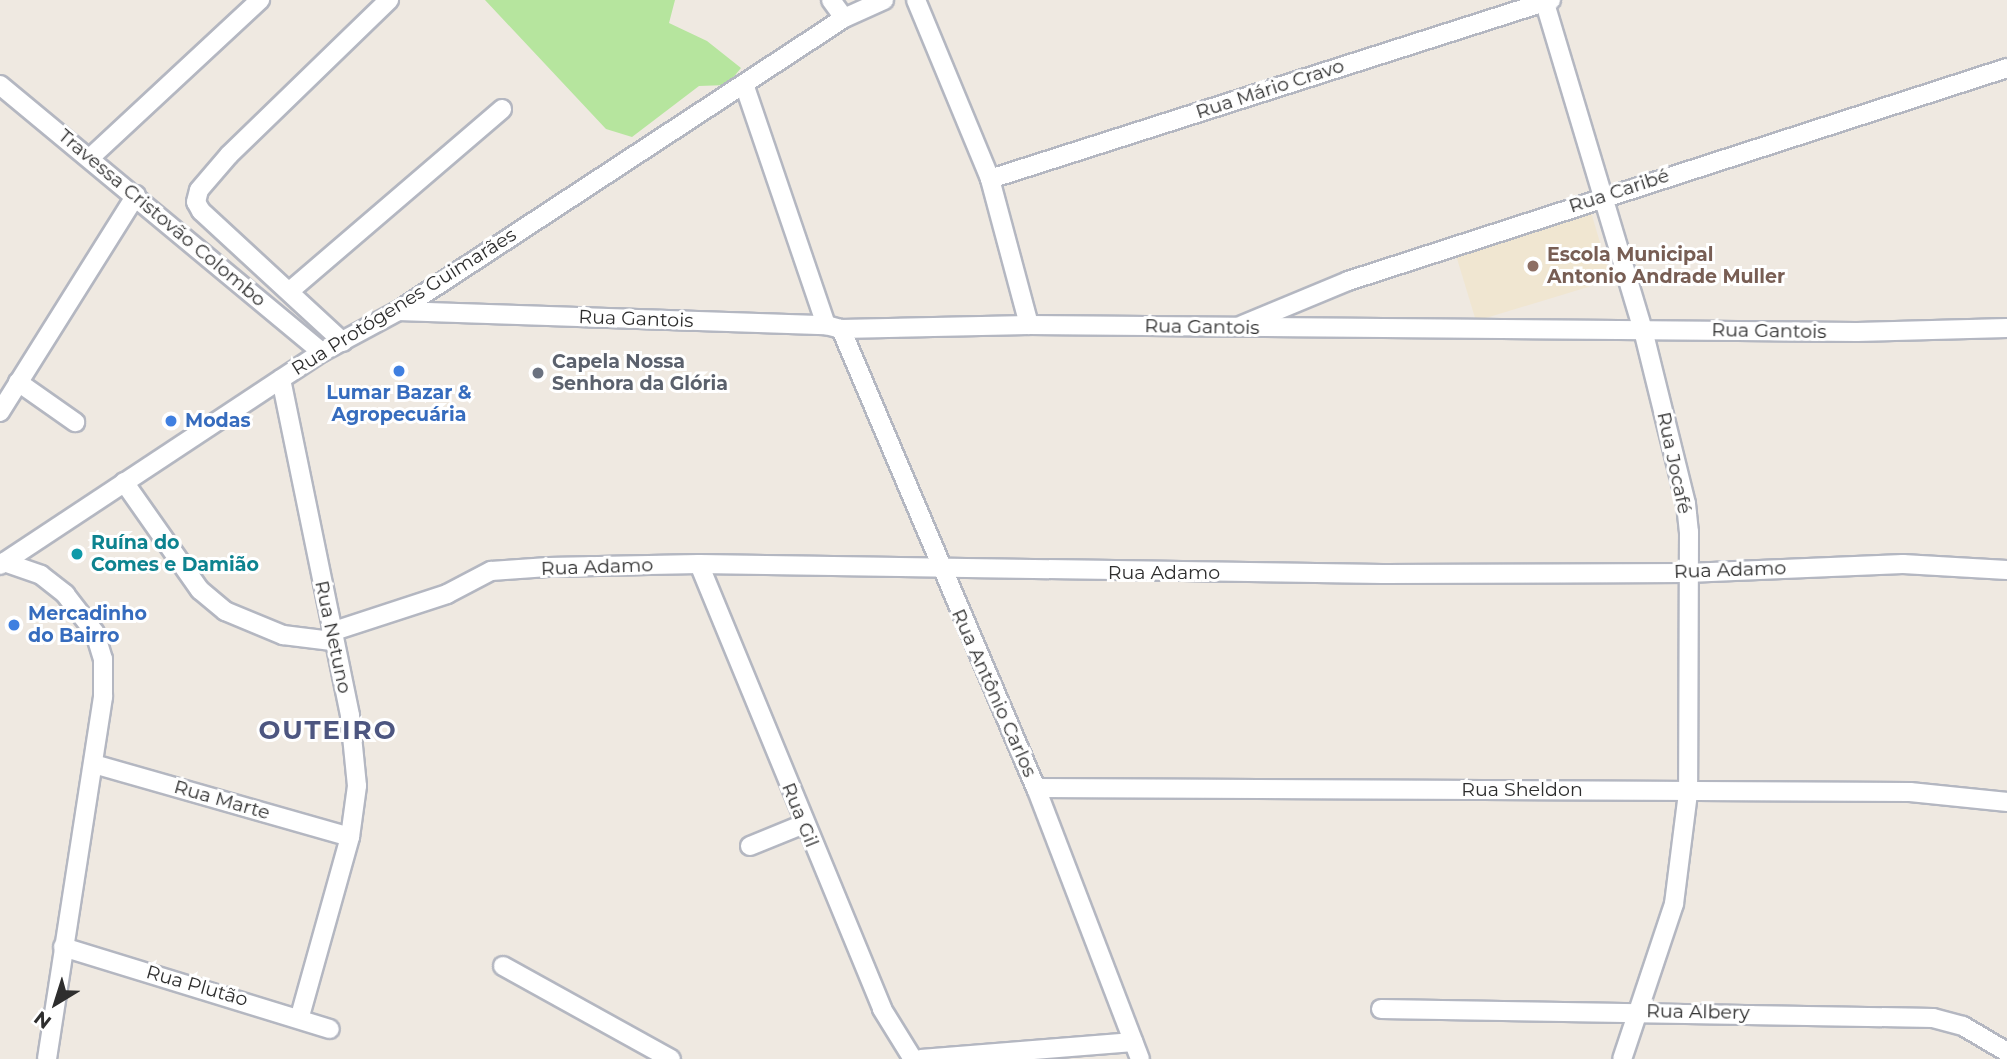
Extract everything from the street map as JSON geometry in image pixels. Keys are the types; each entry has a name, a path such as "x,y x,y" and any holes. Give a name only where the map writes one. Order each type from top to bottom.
{"street":[{"path":"91,156 260,0"},
{"path":"343,342 291,290 201,211 196,201 199,190 229,155 389,0"},
{"path":"831,0 844,18"},
{"name":"Rua Protógenes Guimarães","path":"2,563 322,352 398,311 844,18 884,0"},
{"path":"916,0 990,179 1029,326"},
{"name":"Rua Mário Cravo","path":"990,179 1546,1"},
{"name":"Rua Jocafé","path":"1546,1 1600,197 1643,330 1686,504 1688,793 1674,904 1622,1059"},
{"name":"Rua Caribé","path":"1236,328 1348,281 1600,197 2007,68"},
{"name":"Rua Antônio Carlos","path":"744,84 834,327 1035,788 1136,1051"},
{"name":"Travessa Cristovão Colombo","path":"0,85 91,156 322,352"},
{"path":"291,290 502,110"},
{"path":"0,412 136,195"},
{"name":"Rua Gantois","path":"398,311 834,327 1643,330 2007,328"},
{"name":"Rua Netuno","path":"281,379 355,753 357,786 350,837 300,1016"},
{"path":"18,382 75,422"},
{"path":"124,482 201,590 225,611 283,635 332,637"},
{"path":"2,563 41,575 65,594 95,633 103,659 103,696 94,764 47,1059"},
{"name":"Rua Adamo","path":"332,637 447,594 491,571 699,564 941,571 1687,573 1903,564 2007,570"},
{"name":"Rua Gil","path":"699,564 882,1009 913,1059"},
{"name":"Rua Marte","path":"94,764 350,837"},
{"name":"Rua Sheldon","path":"1035,788 1910,793 2007,802"},
{"path":"750,846 804,824"},
{"name":"Rua Plutão","path":"63,947 300,1016 330,1029"},
{"path":"503,966 671,1059"},
{"name":"Rua Albery","path":"1381,1009 1639,1010 1933,1018 1964,1026 2007,1052"},
{"path":"921,1059 1136,1051"}],"shaded area":[{"name":"Escola Municipal Antonio Andrade Muller","path":"1591,212 1611,280 1476,321 1455,252"}],"green space":[{"path":"485,0 675,0 669,23 707,41 741,68 727,85 699,86 632,137 606,129"}],"place":[{"name":"Escola Municipal Antonio Andrade Muller","path":"1533,266"},
{"name":"Lumar Bazar & Agropecuária","path":"399,371"},
{"name":"Capela Nossa Senhora da Glória","path":"538,373"},
{"name":"Modas","path":"171,421"},
{"name":"Ruína do Comes e Damião","path":"77,554"},
{"name":"Mercadinho do Bairro","path":"14,625"}],"district":[{"name":"OUTEIRO","path":"328,731"}]}
